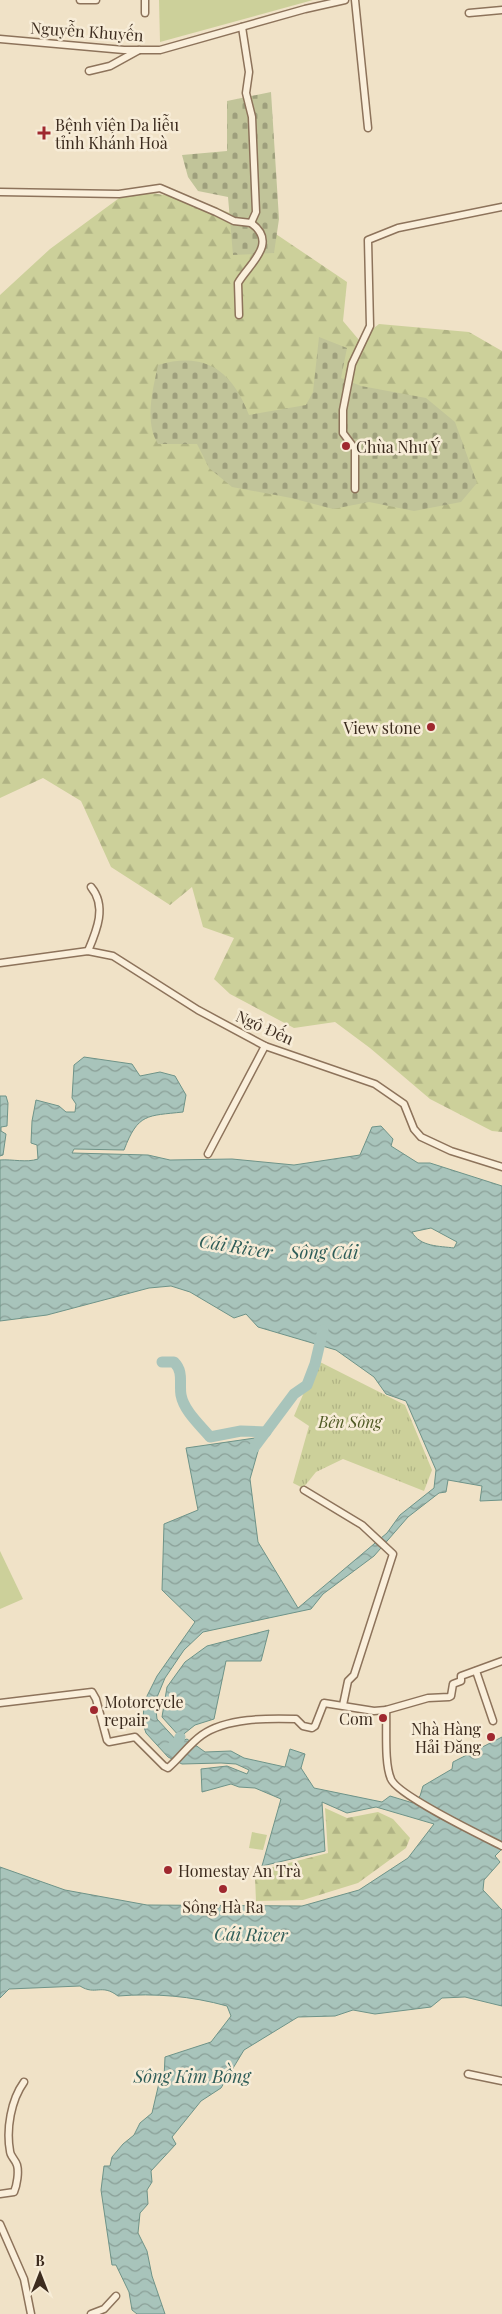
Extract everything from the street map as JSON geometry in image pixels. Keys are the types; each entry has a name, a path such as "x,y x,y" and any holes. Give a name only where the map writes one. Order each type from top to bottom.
{"street":[{"path":"80,0 96,0"},
{"path":"145,0 145,13"},
{"name":"Nguyễn Khuyến","path":"0,39 160,50 242,26 345,0"},
{"path":"355,0 368,128"},
{"path":"469,13 502,10"},
{"path":"242,26 249,72 246,93 252,116 256,205 255,217 251,223"},
{"path":"89,72 110,66 140,50"},
{"path":"0,192 119,194 160,188 234,221 251,223 260,233 262,247 257,258 238,283 239,315"},
{"path":"355,489 355,448 343,433 343,410 352,364 370,326 368,240 398,228 502,207"},
{"path":"88,951 98,923 100,903 98,895 91,887"},
{"name":"Ngô Đến","path":"0,963 88,951 113,956 198,1010 265,1046 376,1084 404,1104 414,1129 422,1137 451,1151 502,1167"},
{"path":"208,1154 265,1046"},
{"path":"304,1490 349,1516 377,1538 388,1548 392,1555 354,1675 348,1681 343,1705"},
{"path":"0,1703 92,1692 96,1699 107,1740 109,1742 135,1737 168,1768 196,1740 217,1728 259,1718 296,1719 303,1726 314,1727 324,1704 343,1705 374,1711 386,1710 428,1698 451,1696 452,1684 461,1681 461,1676 502,1661"},
{"path":"476,1671 493,1721"},
{"path":"386,1710 392,1782 409,1795 502,1846"},
{"path":"468,2074 502,2081"},
{"path":"0,2194 14,2192 16,2188 17,2165 10,2151 11,2114 16,2093 24,2082"},
{"path":"0,2224 24,2279 31,2314"},
{"path":"91,2314 104,2309 116,2296"}],"green space":[{"path":"159,0 313,0 160,42"},
{"path":"271,92 279,219 274,253 233,255 228,197 198,191 188,177 182,155 227,151 227,101"},
{"path":"134,190 200,201 267,228 347,282 343,321 359,340 379,324 469,332 502,351 502,1132 492,1131 430,1099 370,1048 335,1022 294,1028 230,994 214,979 234,938 203,927 192,887 170,905 111,867 81,801 43,778 0,798 0,295 50,249 126,193"},
{"path":"319,337 347,348 341,378 361,386 426,398 455,422 477,483 461,502 414,511 369,502 333,509 291,498 232,487 209,468 197,444 158,444 151,426 151,405 158,365 175,361 190,361 203,363 215,368 234,387 249,415 306,405 313,392"},
{"name":"Bên Sông","path":"320,1362 405,1405 432,1470 424,1491 343,1459 316,1472 303,1488 293,1483 309,1426 294,1416 307,1385"},
{"path":"0,1551 23,1599 0,1609"},
{"path":"325,1808 347,1818 378,1812 393,1819 410,1838 406,1848 358,1883 303,1900 256,1901 255,1878 269,1878 269,1868 328,1853"},
{"path":"252,1832 267,1835 263,1850 249,1848"}],"water":[{"path":"84,1057 132,1064 140,1076 160,1072 175,1076 186,1095 183,1112 161,1114 145,1119 134,1129 124,1150 74,1149 72,1153 148,1155 170,1160 232,1159 294,1165 360,1155 372,1127 381,1126 393,1139 391,1146 418,1163 430,1163 502,1186 502,1500 480,1501 482,1486 448,1480 446,1492 439,1493 408,1517 374,1556 323,1594 311,1609 203,1632 184,1650 165,1678 155,1702 157,1719 178,1742 187,1739 205,1752 231,1751 244,1758 285,1767 290,1749 305,1754 301,1768 314,1788 382,1802 390,1796 413,1803 420,1796 423,1786 452,1769 453,1762 502,1737 502,1849 495,1856 500,1862 484,1880 483,1890 502,1910 502,2006 465,1997 442,1998 431,2007 375,2014 353,2010 335,2016 298,2017 244,2050 221,2088 201,2101 172,2137 176,2144 151,2171 152,2182 147,2190 148,2204 140,2213 138,2233 147,2251 152,2276 165,2314 137,2314 132,2310 129,2292 116,2265 112,2265 101,2190 104,2166 110,2166 112,2157 134,2135 140,2123 152,2113 159,2083 164,2078 165,2057 211,2042 231,2016 227,2006 200,2000 159,1995 118,1996 107,1990 90,1990 80,1986 9,1989 0,1998 0,1867 65,1890 147,1905 302,1906 359,1890 408,1858 434,1824 376,1807 347,1813 322,1802 325,1851 262,1866 281,1799 255,1788 239,1787 231,1784 202,1792 201,1769 227,1766 247,1774 249,1770 236,1764 182,1764 168,1757 146,1733 143,1724 144,1702 157,1676 195,1622 162,1590 164,1524 198,1510 186,1448 262,1437 250,1479 258,1542 298,1608 387,1533 400,1515 434,1488 436,1470 406,1401 386,1394 374,1377 336,1350 258,1327 246,1314 234,1318 190,1292 171,1286 149,1288 47,1315 0,1321 0,1160 29,1161 38,1159 37,1145 31,1143 32,1121 36,1100 59,1106 66,1112 75,1112 76,1104 72,1098 74,1065","holes":["431,1228 457,1242 454,1248 431,1245 420,1241 412,1232"]},
{"path":"0,1096 6,1096 8,1103 7,1126 1,1127 1,1131 6,1134 3,1155 0,1156"},
{"path":"269,1630 261,1661 226,1661 214,1719 195,1725 180,1737 162,1717 167,1687 185,1662 207,1646"}],"waterway":[{"path":"253,1449 294,1394 307,1385 315,1364 323,1330"},
{"path":"162,1362 174,1362 177,1366 180,1374 181,1395 185,1407 210,1437 241,1431 266,1432"},
{"path":"171,1748 178,1742 180,1737"}],"place":[{"name":"Bệnh viện Da liễu tỉnh Khánh Hoà","path":"44,133"},
{"name":"Chùa Như Ý","path":"346,446"},
{"name":"View stone","path":"431,727"},
{"name":"Motorcycle repair","path":"94,1710"},
{"name":"Com","path":"383,1718"},
{"name":"Nhà Hàng Hải Đăng","path":"491,1737"},
{"name":"Homestay An Trà","path":"168,1870"},
{"name":"Sông Hà Ra","path":"223,1889"}],"water label":[{"name":"Cái River","path":"236,1246"},
{"name":"Sông Cái","path":"324,1252"},
{"name":"Cái River","path":"251,1934"},
{"name":"Sông Kim Bồng","path":"192,2076"}]}
